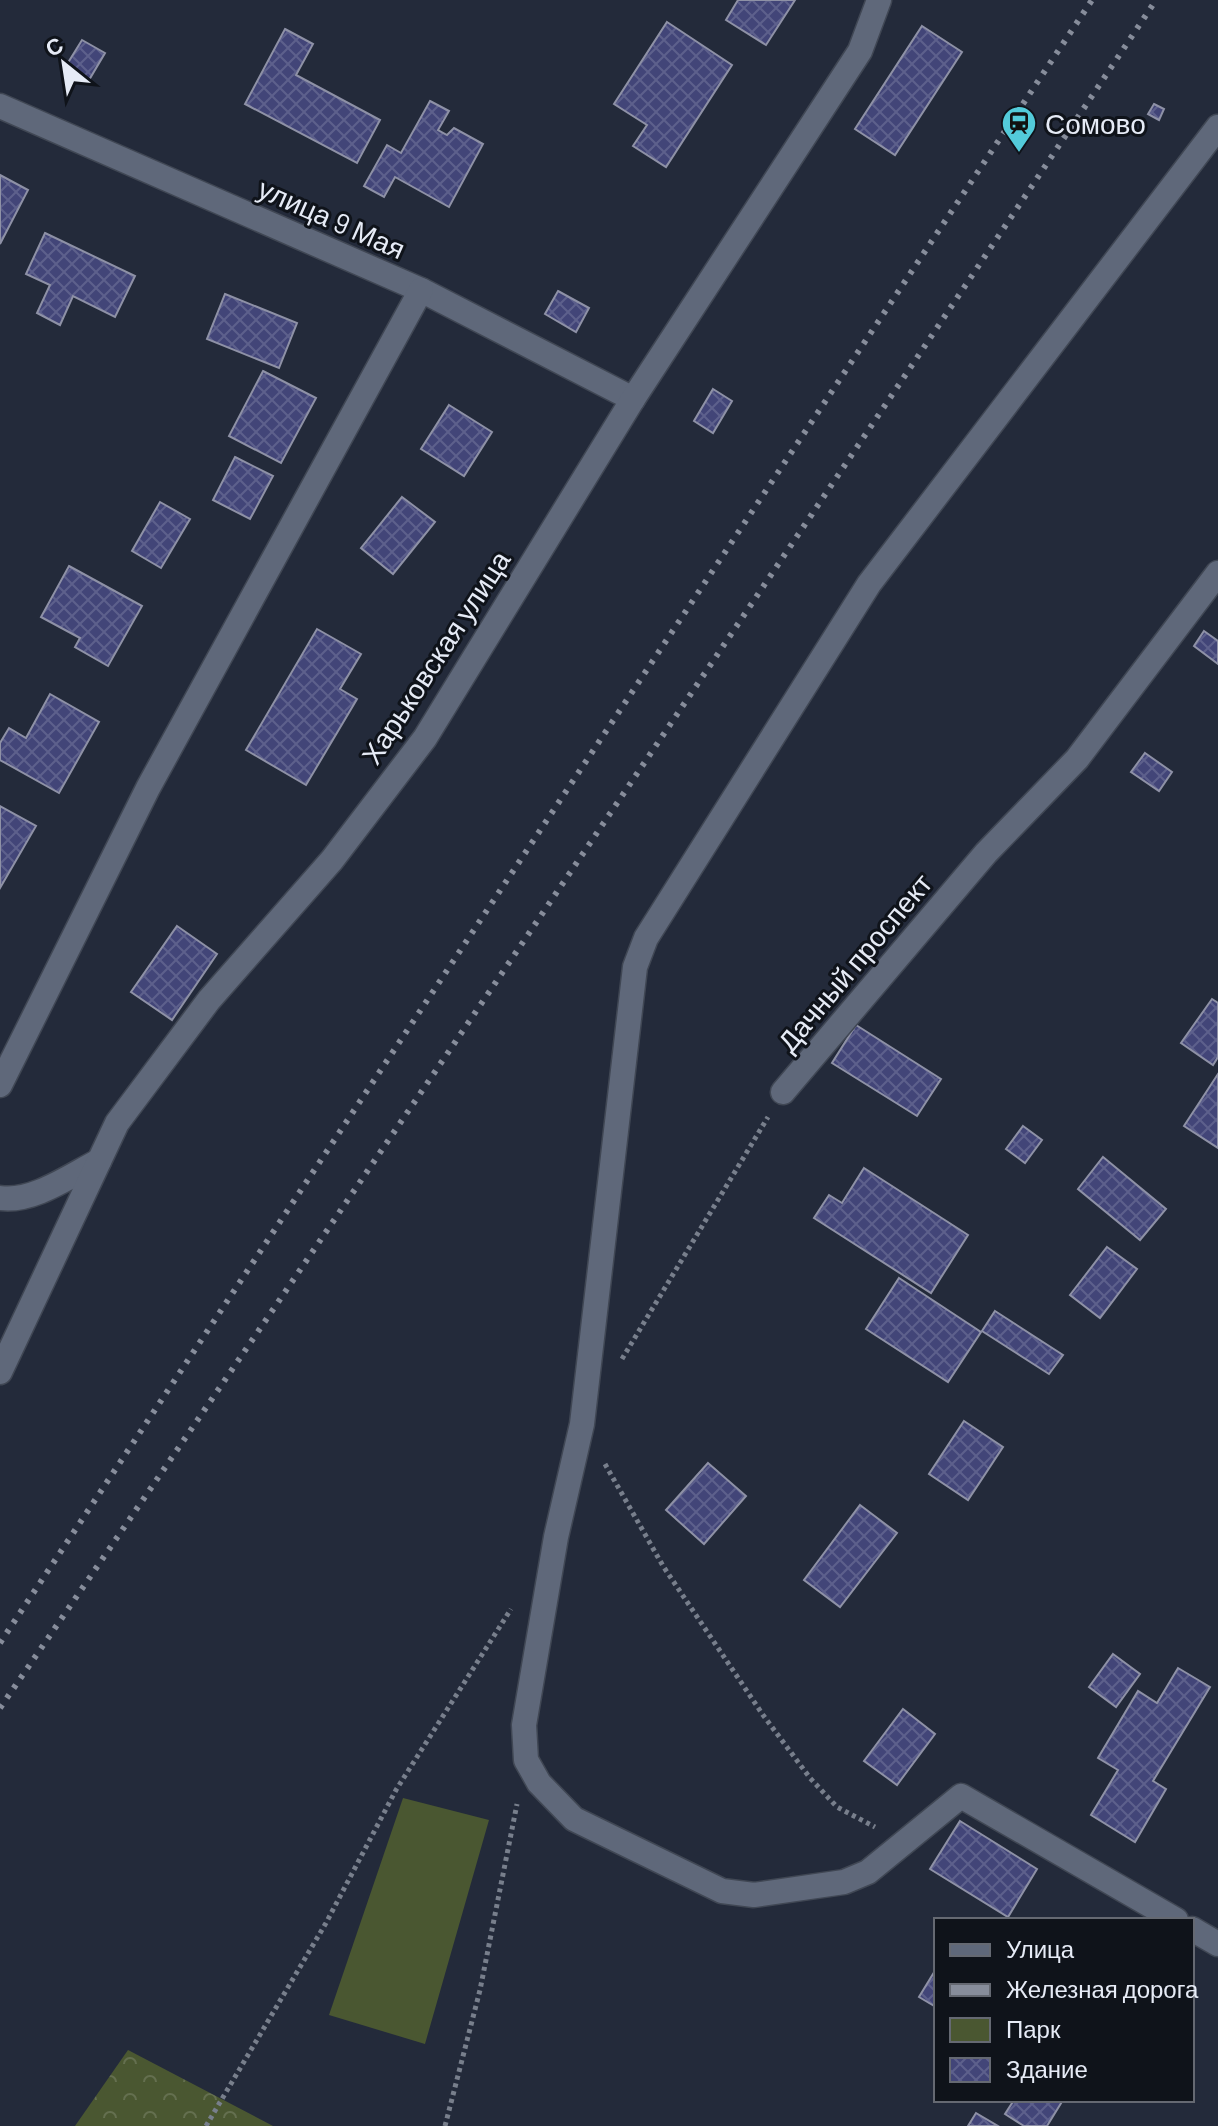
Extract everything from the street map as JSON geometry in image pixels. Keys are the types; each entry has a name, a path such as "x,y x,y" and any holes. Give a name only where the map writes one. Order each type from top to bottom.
{"street":[{"name":"Харьковская улица","path":"4,1362 117,1123 209,1000 332,860 425,738 633,399 860,51 879,0"},
{"name":"улица 9 Мая","path":"0,106 421,290 633,399"},
{"path":"1173,1918 961,1796 868,1872 844,1882 754,1895 722,1891 574,1819 539,1783 526,1760 524,1725 556,1537 582,1424 635,967 646,938 869,584 1218,127"},
{"path":"0,1085 148,788 421,290"},
{"name":"Дачный проспект","path":"783,1092 986,853 1077,759 1218,573"},
{"path":"0,1198 9,1200 44,1189 99,1161"},
{"path":"0,1329 4,1362"},
{"path":"1194,1930 1218,1944"}],"path":[{"name":"Дачный проспект","path":"614,1371 783,1092"},
{"path":"582,1424 663,1566 763,1715 810,1778 837,1807 882,1831"},
{"path":"206,2126 326,1923 396,1790 514,1604"},
{"path":"445,2126 480,1990 526,1760"}],"green space":[{"path":"403,1798 489,1820 425,2044 329,2015"},
{"path":"128,2050 273,2126 75,2126"}],"building":[{"path":"738,0 795,0 766,45 726,20"},
{"path":"667,22 732,65 666,167 633,146 647,125 614,104"},
{"path":"922,26 962,52 895,155 855,129"},
{"path":"285,29 313,44 296,75 380,120 357,163 245,104"},
{"path":"82,40 105,53 89,80 66,66"},
{"path":"430,101 449,111 438,130 447,135 454,128 483,144 449,207 395,177 384,197 364,186 387,145 401,153"},
{"path":"1154,104 1164,109 1159,120 1148,114"},
{"path":"0,175 28,190 0,244"},
{"path":"45,233 135,276 115,317 73,296 60,325 37,313 50,285 26,274"},
{"path":"558,291 589,308 576,332 545,314"},
{"path":"225,294 297,323 279,368 207,339"},
{"path":"263,371 316,398 281,463 229,436"},
{"path":"713,389 732,401 713,433 694,421"},
{"path":"449,405 492,432 464,476 421,449"},
{"path":"235,457 273,476 250,519 213,500"},
{"path":"402,497 435,522 393,574 361,548"},
{"path":"160,502 190,519 161,568 132,551"},
{"path":"69,566 142,606 108,666 75,647 80,638 41,617"},
{"path":"317,629 361,654 340,689 357,699 306,785 246,750"},
{"path":"1204,631 1218,641 1218,664 1194,646"},
{"path":"50,694 99,722 59,793 0,760 0,743 9,728 26,738"},
{"path":"1145,753 1172,772 1159,791 1131,772"},
{"path":"0,806 36,826 0,888"},
{"path":"177,926 217,954 172,1020 131,992"},
{"path":"1212,999 1218,1003 1218,1057 1213,1065 1181,1043"},
{"path":"856,1025 941,1079 917,1116 832,1063"},
{"path":"1218,1074 1218,1148 1184,1126"},
{"path":"1023,1126 1042,1140 1025,1163 1006,1149"},
{"path":"1103,1157 1166,1209 1140,1240 1078,1189"},
{"path":"864,1168 968,1235 931,1293 814,1218 829,1195 842,1203"},
{"path":"1107,1247 1137,1269 1100,1318 1070,1295"},
{"path":"899,1278 981,1332 948,1382 866,1329"},
{"path":"995,1311 1063,1355 1049,1374 982,1331"},
{"path":"964,1421 1003,1447 968,1500 929,1474"},
{"path":"708,1463 746,1496 704,1544 666,1510"},
{"path":"860,1505 897,1533 840,1607 804,1580"},
{"path":"1113,1654 1140,1674 1116,1707 1089,1687"},
{"path":"1178,1668 1210,1687 1153,1781 1166,1789 1135,1842 1091,1815 1118,1770 1098,1758 1138,1691 1157,1703"},
{"path":"903,1709 935,1734 897,1785 864,1761"},
{"path":"960,1821 1037,1869 1008,1917 930,1869"},
{"path":"934,1972 934,2006 919,1997"},
{"path":"1013,2102 1062,2102 1047,2126 1024,2126 1005,2114"},
{"path":"976,2113 998,2126 968,2126"}],"railway":[{"path":"0,1643 1092,0"},
{"path":"0,1708 581,856 1156,0"}],"place":[{"name":"Сомово","path":"1019,154"}]}
